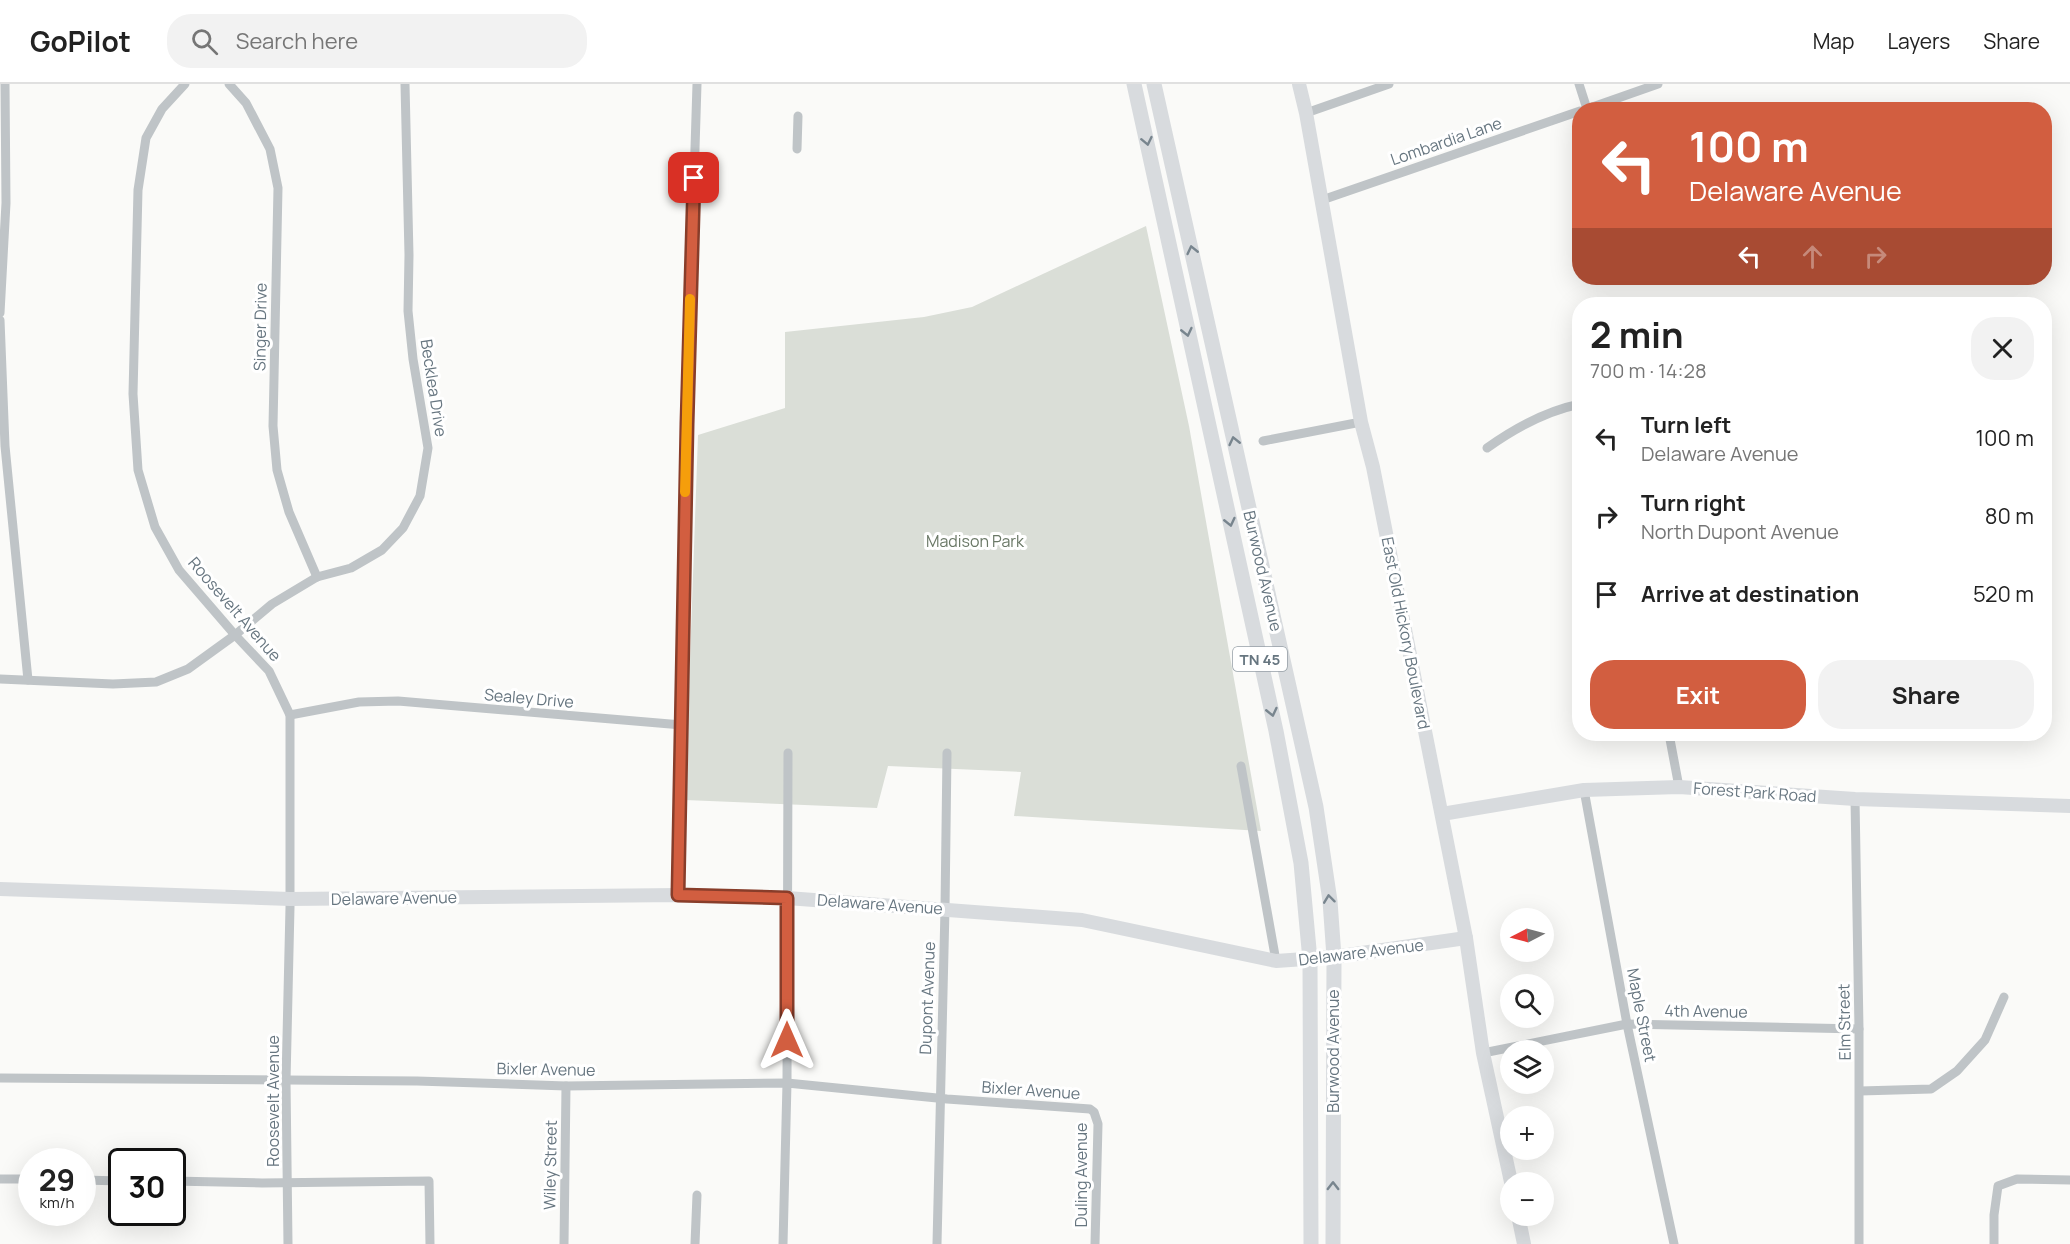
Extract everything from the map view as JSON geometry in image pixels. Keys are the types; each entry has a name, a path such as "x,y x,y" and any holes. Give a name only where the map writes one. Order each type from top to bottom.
{"main road":[{"name":"Burwood Avenue","path":"1134,84 1276,731 1301,863 1310,960 1311,1244"},
{"name":"Burwood Avenue","path":"1154,84 1316,807 1330,901 1334,957 1333,1244"}],"street":[{"path":"0,313 6,203 5,84"},
{"name":"Roosevelt Avenue","path":"185,84 162,109 146,138 138,190 133,394 138,470 155,527 179,570 269,671 290,715 290,899 286,1081 288,1244"},
{"name":"Singer Drive","path":"229,84 246,103 270,148 278,188 273,426 277,470 289,512 316,577"},
{"name":"Becklea Drive","path":"0,679 113,684 156,682 188,669 235,635 272,604 316,577 351,568 382,550 403,528 420,496 429,448 414,369 408,311 405,84"},
{"path":"678,895 686,430 701,134 698,84"},
{"name":"East Old Hickory Boulevard","path":"1299,84 1322,200 1360,422 1372,466 1442,814 1466,938 1484,1053 1509,1172"},
{"path":"1306,113 1389,84"},
{"path":"1579,84 1582,102"},
{"name":"Lombardia Lane","path":"1606,102 1658,84"},
{"name":"Lombardia Lane","path":"1322,200 1572,114"},
{"path":"796,149 798,116"},
{"path":"0,320 4,446 28,680"},
{"path":"1487,448 1527,423 1572,406"},
{"path":"1263,441 1360,422"},
{"name":"Sealey Drive","path":"290,715 336,705 373,701 410,702 682,725"},
{"path":"1670,741 1679,787"},
{"path":"783,1244 788,1083 788,753"},
{"name":"Dupont Avenue","path":"937,1244 947,753"},
{"path":"1241,766 1276,961"},
{"name":"Forest Park Road","path":"1442,814 1584,790 1679,787 1855,799 2070,806"},
{"name":"Maple Street","path":"1584,790 1628,1024 1674,1244"},
{"name":"Elm Street","path":"1855,799 1860,1092 1859,1244"},
{"name":"Delaware Avenue","path":"0,889 290,899 678,895 787,898 1082,920 1276,961 1310,960 1466,938"},
{"path":"1860,1092 1931,1089 1957,1071 1985,1040 2004,997"},
{"name":"4th Avenue","path":"1484,1053 1628,1024 1859,1029"},
{"name":"Bixler Avenue","path":"0,1078 417,1081 566,1086 788,1083 939,1098 1090,1109"},
{"name":"Wiley Street","path":"564,1244 566,1086"},
{"name":"Duling Avenue","path":"1090,1109 1094,1112 1098,1124 1095,1244"},
{"path":"0,1179 18,1179"},
{"path":"1994,1244 1994,1215 1998,1186 2017,1179 2070,1180"},
{"path":"186,1181 429,1181 430,1244"},
{"path":"695,1244 696,1195"},
{"path":"1520,1226 1524,1244"}],"green space":[{"name":"Madison Park","path":"1146,226 1189,426 1261,831 1014,816 1021,772 888,766 877,808 685,800 698,435 785,408 785,332 924,317 972,307"}],"slow traffic":[{"path":"685,492 690,299"}],"route":[{"path":"694,178 678,895 787,898 787,1040"}]}
